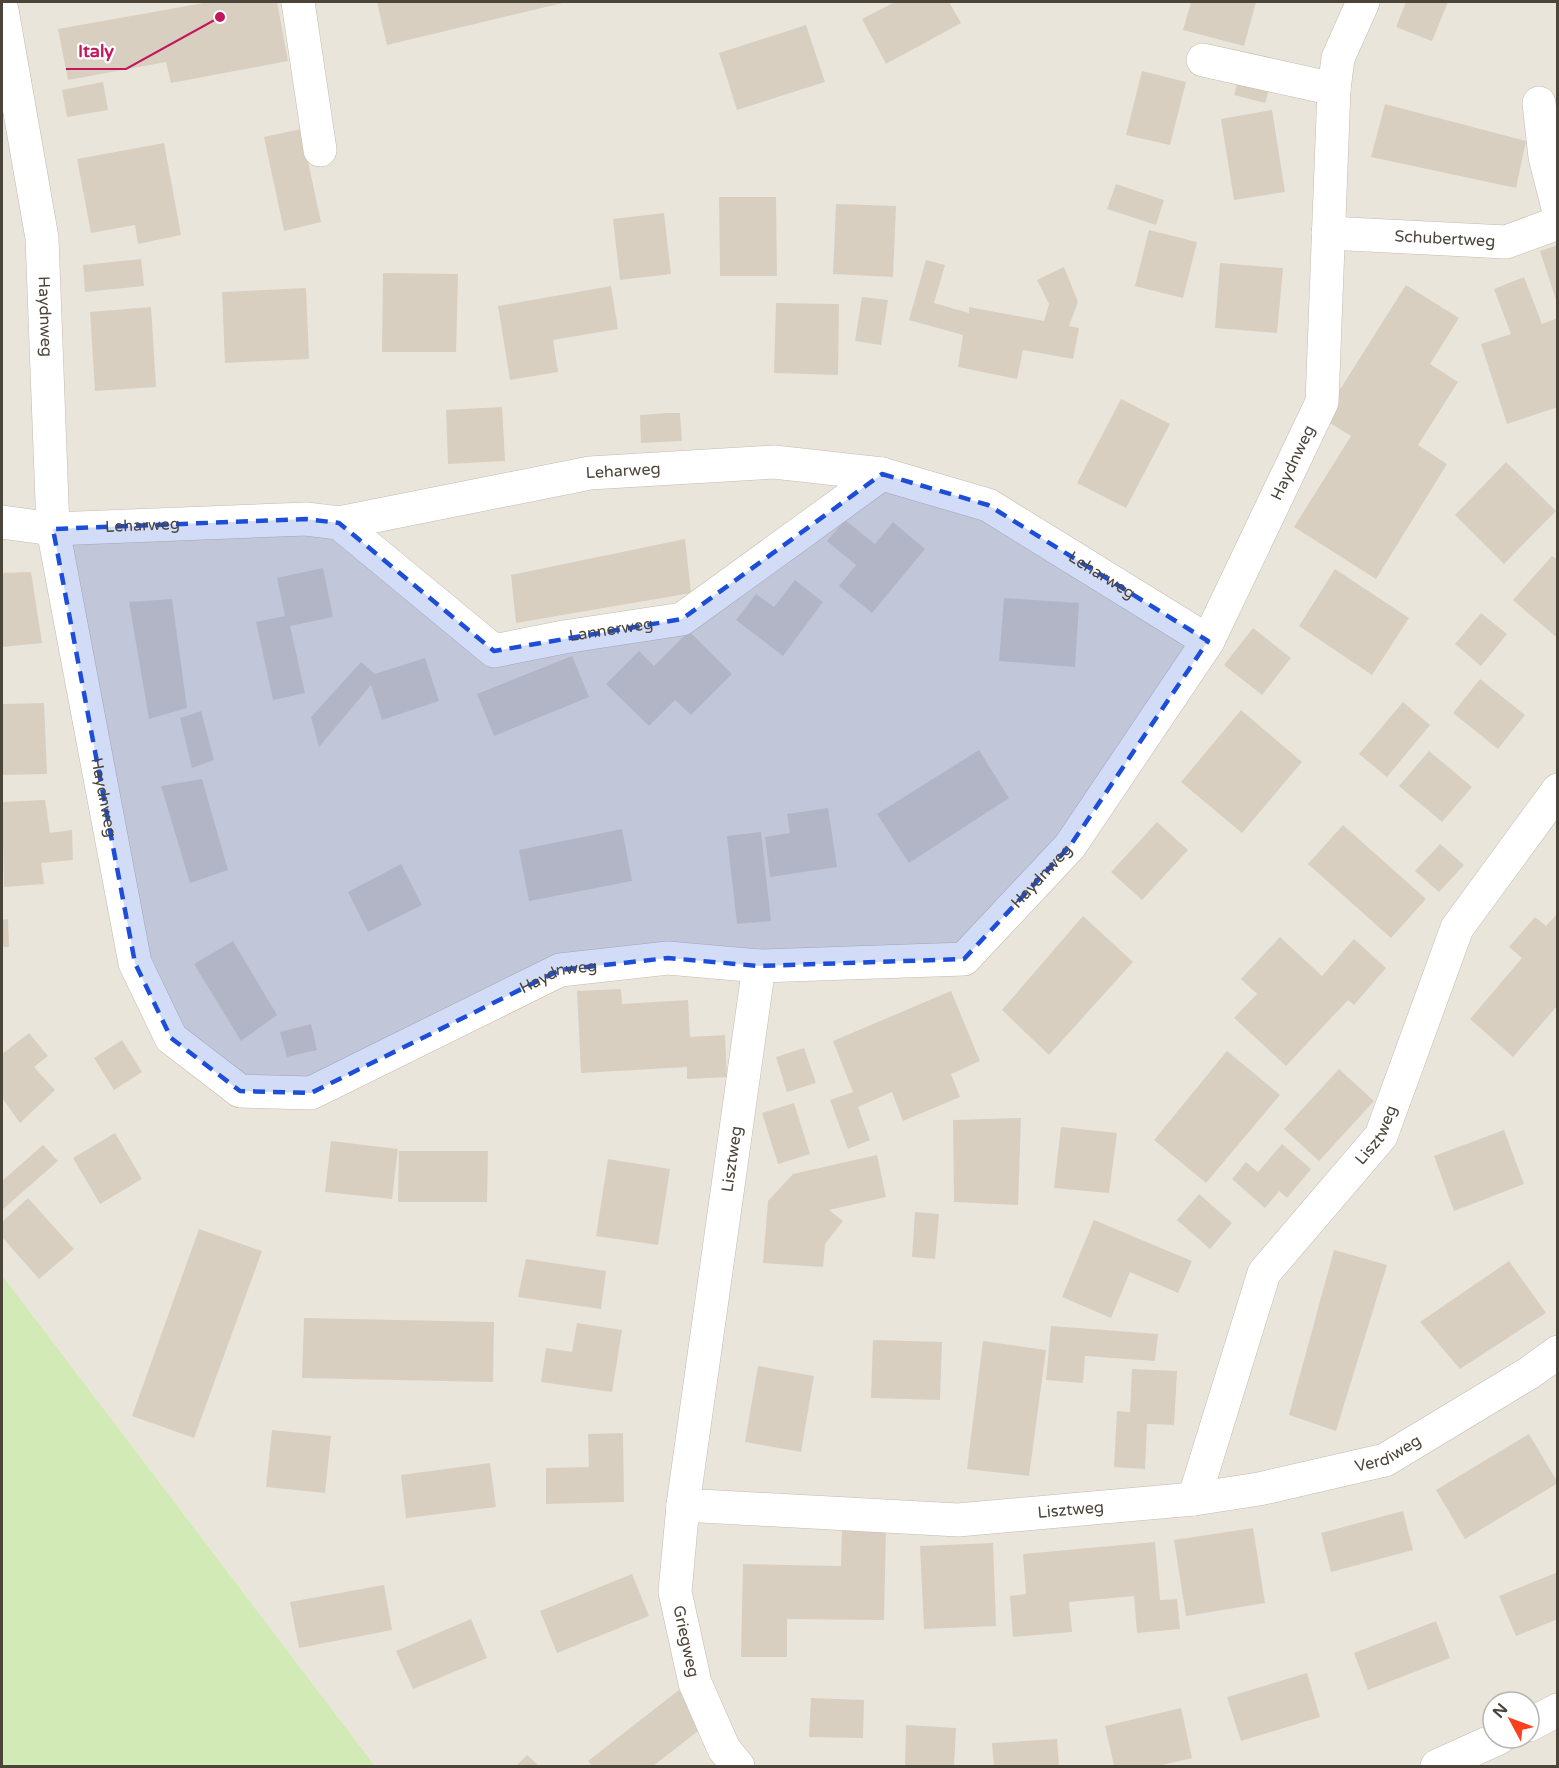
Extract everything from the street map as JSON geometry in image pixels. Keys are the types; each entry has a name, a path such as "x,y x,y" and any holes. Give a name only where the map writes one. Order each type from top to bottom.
{"street":[{"path":"298,2 320,150"},
{"name":"Haydnweg","path":"2,10 42,238 53,529 135,963 171,1038 240,1091 311,1093 560,970 668,958 759,966 964,959 1070,846 1208,640 1322,402 1334,90 1338,58 1363,2"},
{"path":"1203,60 1334,90"},
{"path":"1539,103 1545,157 1557,208"},
{"name":"Schubertweg","path":"1328,233 1506,242 1557,223"},
{"name":"Leharweg","path":"2,522 53,529 306,519 339,523 590,473 774,462 882,474 988,505 1208,640"},
{"name":"Lannerweg","path":"339,523 494,651 564,637 682,619 882,474"},
{"name":"Lisztweg","path":"759,966 683,1505 958,1520 1194,1499 1264,1273 1380,1136 1457,928 1557,790"},
{"name":"Verdiweg","path":"1194,1499 1259,1489 1385,1460 1529,1373 1557,1352"},
{"name":"Griegweg","path":"683,1505 675,1592 695,1683 724,1749 738,1767"},
{"path":"1541,1719 1557,1710"},
{"path":"1437,1767 1481,1747"}],"highlighted area":[{"path":"882,474 988,505 1208,641 1070,846 964,959 759,966 668,958 560,970 311,1093 240,1091 171,1038 135,963 53,529 306,519 339,523 494,651 682,619"}],"shaded area":[{"path":"2,2 1557,2 1557,1766 375,1766 2,1275"}],"green space":[{"path":"2,1275 375,1766 2,1766"}],"building":[{"path":"209,2 277,2 288,61 171,83 166,62 68,80 58,29"},
{"path":"377,2 567,2 387,45"},
{"path":"895,2 949,2 961,23 886,64 862,19"},
{"path":"1191,2 1256,2 1244,46 1183,30"},
{"path":"1406,2 1448,2 1432,41 1396,27"},
{"path":"806,25 825,82 737,110 719,53"},
{"path":"1142,71 1186,82 1170,145 1126,135"},
{"path":"1239,76 1271,84 1265,103 1234,95"},
{"path":"103,82 108,110 67,117 62,90"},
{"path":"1385,104 1526,141 1516,188 1371,157"},
{"path":"1272,110 1285,192 1234,200 1221,119"},
{"path":"301,129 321,222 284,231 264,137"},
{"path":"164,143 181,235 138,244 135,225 91,233 77,159"},
{"path":"1116,184 1164,200 1156,225 1107,209"},
{"path":"719,197 776,197 777,276 720,276"},
{"path":"836,204 896,206 893,277 833,274"},
{"path":"664,213 671,274 620,280 613,219"},
{"path":"1149,230 1197,242 1183,298 1135,286"},
{"path":"1558,245 1558,303 1557,303 1540,251"},
{"path":"141,259 144,286 85,292 83,265"},
{"path":"926,260 945,265 934,303 969,313 969,307 1044,321 1049,304 1037,280 1064,267 1078,302 1069,326 1079,328 1073,359 1023,350 1017,379 958,367 963,335 909,320"},
{"path":"1220,263 1283,268 1277,333 1215,328"},
{"path":"383,273 458,274 456,352 382,352"},
{"path":"1524,277 1542,324 1558,318 1558,407 1507,424 1481,344 1511,334 1494,289"},
{"path":"1406,285 1459,318 1430,364 1458,382 1418,445 1447,464 1376,579 1294,527 1351,436 1322,418"},
{"path":"611,286 618,329 553,340 558,372 510,380 498,306"},
{"path":"306,288 309,359 225,363 222,292"},
{"path":"862,297 888,300 881,345 855,341"},
{"path":"776,303 839,304 838,375 774,373"},
{"path":"151,307 156,387 95,391 90,312"},
{"path":"1121,399 1170,424 1126,508 1077,483"},
{"path":"502,407 505,461 448,464 446,410"},
{"path":"680,413 682,441 641,443 640,415"},
{"path":"1506,462 1556,511 1504,564 1455,515"},
{"path":"845,520 875,544 893,522 925,549 872,613 839,586 856,565 827,541"},
{"path":"685,539 691,593 516,623 511,575"},
{"path":"1552,556 1558,560 1558,634 1555,636 1513,600"},
{"path":"323,568 333,617 290,626 305,693 273,700 256,622 285,616 277,578"},
{"path":"1335,569 1409,618 1372,675 1299,626"},
{"path":"31,572 42,643 2,647 2,573"},
{"path":"795,580 823,602 783,656 736,620 756,594 774,607"},
{"path":"1004,598 1079,603 1075,667 999,661"},
{"path":"172,599 187,708 149,719 129,602"},
{"path":"1481,613 1507,634 1481,666 1455,644"},
{"path":"1253,628 1291,658 1262,695 1224,665"},
{"path":"689,631 732,674 691,715 675,700 649,726 606,684 639,651 654,666"},
{"path":"572,656 589,697 494,736 477,694"},
{"path":"425,658 439,701 382,720 371,685 319,747 311,717 361,662 375,674"},
{"path":"1480,679 1525,715 1498,749 1453,713"},
{"path":"1403,702 1430,725 1387,777 1359,754"},
{"path":"44,703 47,774 2,775 2,704"},
{"path":"1241,710 1302,762 1242,833 1181,782"},
{"path":"201,711 214,760 192,768 180,718"},
{"path":"979,750 1009,798 909,863 877,814"},
{"path":"1429,751 1472,787 1442,822 1399,786"},
{"path":"202,779 228,870 190,883 161,786"},
{"path":"45,800 50,833 72,830 73,860 41,863 44,884 4,887 2,802"},
{"path":"828,808 837,867 770,877 765,837 790,833 787,814"},
{"path":"1157,822 1188,850 1142,900 1111,872"},
{"path":"1343,825 1426,899 1391,938 1308,864"},
{"path":"622,829 632,881 529,901 519,850"},
{"path":"761,832 771,921 737,924 727,836"},
{"path":"1440,844 1464,865 1439,892 1415,871"},
{"path":"401,864 422,905 368,932 348,892"},
{"path":"1558,913 1558,1005 1513,1057 1470,1019 1522,958 1509,947 1535,917 1546,926"},
{"path":"1083,916 1133,962 1049,1055 1002,1010"},
{"path":"8,919 9,947 2,947 2,920"},
{"path":"1280,937 1322,976 1354,939 1386,968 1354,1005 1348,1000 1286,1066 1234,1018 1257,994 1241,979"},
{"path":"233,941 277,1015 241,1041 194,964"},
{"path":"621,989 622,1004 688,1000 690,1037 725,1035 727,1077 687,1079 687,1067 581,1073 577,991"},
{"path":"951,991 980,1061 951,1074 960,1097 903,1121 892,1092 858,1107 870,1140 848,1149 830,1100 853,1092 833,1041"},
{"path":"311,1024 317,1050 287,1057 280,1032"},
{"path":"29,1033 48,1056 34,1067 55,1090 20,1123 2,1098 2,1054"},
{"path":"122,1040 142,1072 114,1090 94,1058"},
{"path":"804,1048 816,1083 787,1092 776,1057"},
{"path":"1227,1051 1280,1095 1206,1183 1154,1140"},
{"path":"1339,1069 1374,1101 1319,1161 1284,1129"},
{"path":"794,1103 810,1154 778,1164 762,1113"},
{"path":"1021,1118 1018,1205 954,1202 953,1120"},
{"path":"1061,1127 1117,1133 1109,1193 1054,1188"},
{"path":"1504,1130 1524,1184 1454,1211 1434,1156"},
{"path":"115,1133 142,1179 100,1204 73,1158"},
{"path":"331,1141 398,1149 392,1199 325,1192"},
{"path":"1282,1144 1311,1169 1287,1198 1279,1191 1265,1208 1232,1179 1246,1162 1258,1172"},
{"path":"43,1145 58,1161 2,1210 2,1181"},
{"path":"399,1151 488,1151 487,1202 398,1202"},
{"path":"877,1155 886,1197 829,1210 843,1221 825,1244 823,1267 763,1263 768,1201 793,1174"},
{"path":"608,1159 670,1169 658,1245 596,1236"},
{"path":"1199,1194 1232,1223 1210,1249 1177,1220"},
{"path":"28,1198 74,1249 39,1279 2,1237 2,1222"},
{"path":"915,1212 939,1214 935,1259 912,1257"},
{"path":"1094,1220 1192,1261 1178,1293 1130,1272 1111,1318 1062,1297"},
{"path":"199,1229 262,1251 194,1438 132,1416"},
{"path":"1334,1250 1387,1265 1336,1431 1289,1415"},
{"path":"526,1259 606,1271 601,1309 518,1297"},
{"path":"1509,1261 1546,1313 1460,1369 1420,1322"},
{"path":"304,1318 494,1322 493,1382 302,1378"},
{"path":"577,1323 622,1330 612,1392 541,1382 546,1348 572,1352"},
{"path":"1051,1326 1158,1334 1155,1361 1085,1356 1083,1383 1046,1380"},
{"path":"873,1340 942,1342 940,1400 871,1398"},
{"path":"983,1341 1046,1350 1029,1476 967,1469"},
{"path":"758,1366 814,1376 801,1452 745,1442"},
{"path":"1132,1369 1177,1371 1174,1425 1147,1424 1145,1469 1114,1467 1117,1411 1130,1412"},
{"path":"272,1430 331,1436 325,1493 266,1487"},
{"path":"623,1433 624,1502 546,1504 546,1468 589,1467 588,1434"},
{"path":"1529,1434 1558,1483 1465,1539 1436,1490"},
{"path":"490,1463 496,1507 406,1518 401,1475"},
{"path":"1403,1511 1413,1550 1331,1572 1321,1533"},
{"path":"1253,1528 1265,1603 1186,1616 1174,1540"},
{"path":"842,1530 886,1530 884,1620 787,1619 787,1657 741,1657 743,1564 841,1566"},
{"path":"1155,1542 1160,1600 1177,1599 1180,1629 1137,1633 1134,1596 1069,1602 1072,1632 1013,1637 1010,1596 1026,1594 1023,1554"},
{"path":"993,1543 996,1626 924,1629 920,1546"},
{"path":"1558,1572 1558,1619 1516,1636 1499,1596"},
{"path":"632,1574 649,1616 557,1653 540,1611"},
{"path":"384,1585 392,1630 299,1648 290,1602"},
{"path":"471,1619 487,1658 413,1689 396,1651"},
{"path":"1436,1621 1450,1658 1368,1690 1354,1653"},
{"path":"1307,1673 1320,1717 1241,1741 1227,1697"},
{"path":"679,1690 706,1725 653,1766 592,1766 588,1761"},
{"path":"811,1698 864,1700 863,1738 809,1737"},
{"path":"1181,1708 1192,1758 1158,1766 1114,1766 1105,1726"},
{"path":"906,1725 956,1728 954,1766 905,1766"},
{"path":"1057,1739 1059,1766 994,1766 992,1743"},
{"path":"527,1755 539,1766 516,1766"}],"place":[{"name":"Italy","path":"220,17"}]}
